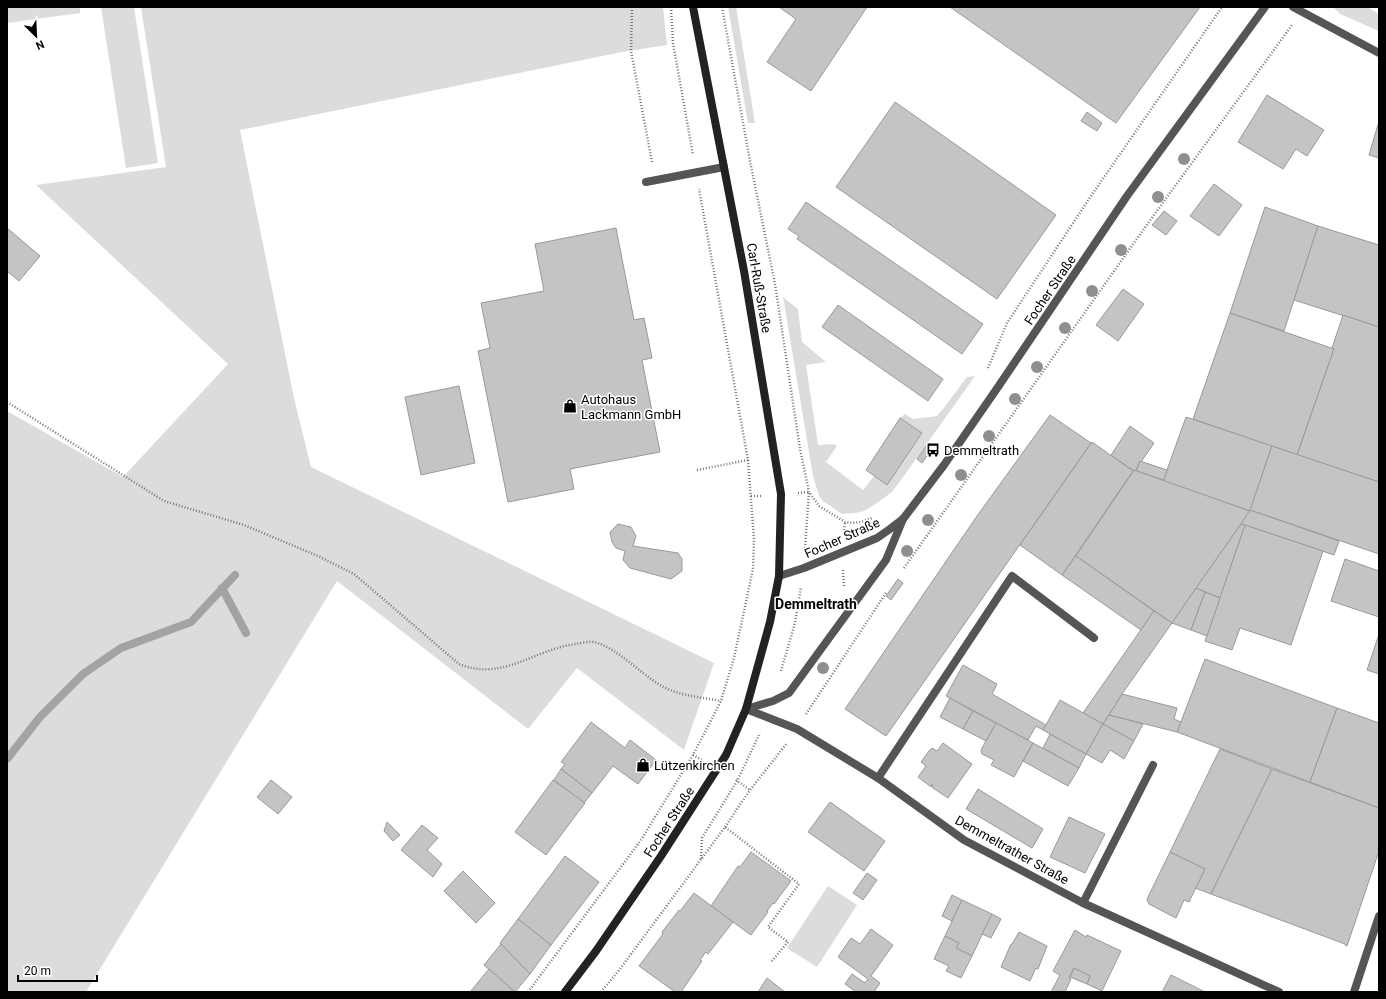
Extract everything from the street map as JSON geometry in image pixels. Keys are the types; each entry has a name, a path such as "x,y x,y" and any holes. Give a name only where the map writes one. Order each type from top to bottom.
{"main road":[{"name":"Carl-Ruß-Straße","path":"693,7 744,271 781,494 779,576"},
{"name":"Focher Straße","path":"566,992 661,856 726,755 746,709 770,622 779,576"}],"street":[{"name":"Focher Straße","path":"779,576 817,563 877,538 903,519 944,465 1127,196 1265,7"},
{"path":"1293,7 1379,53"},
{"path":"646,182 724,167"},
{"path":"746,709 773,701 789,693 886,560 903,519"},
{"path":"878,778 1012,576 1094,638"},
{"name":"Demmeltrather Straße","path":"746,709 797,729 878,778 964,840 1083,903 1279,992"},
{"path":"1083,903 1153,765"},
{"path":"1354,992 1379,916"}],"path":[{"path":"632,7 631,51 655,180"},
{"path":"528,992 641,840 692,755 721,701 734,658 753,569 754,539 748,460 673,44 671,7"},
{"path":"722,7 750,161 775,284 800,449 809,492 819,506 845,522 861,522 876,515"},
{"path":"987,370 1007,323 1091,196 1222,7"},
{"path":"903,568 1140,233 1302,12"},
{"path":"7,402 164,501 244,525 318,556 354,574 460,664 471,668 490,670 514,665 571,644 593,642 608,648 644,675 672,691 721,701"},
{"path":"697,470 748,460"},
{"path":"601,992 620,969 725,827 750,790 797,729 890,587"},
{"path":"701,859 702,838 737,781"},
{"path":"725,827 799,884 768,927 788,942 771,962"}],"shaded area":[{"path":"7,7 80,7 80,13 7,23"},
{"path":"101,7 134,7 158,163 126,168"},
{"path":"141,7 663,7 667,45 622,52 240,130 294,398 311,467 714,663 684,750 577,668 528,729 337,581 86,992 7,992 7,411 123,477 228,364 36,185 166,167"},
{"path":"728,7 736,7 755,123 748,123"},
{"path":"1333,7 1367,7 1379,14 1379,31 1340,14"},
{"path":"783,297 798,309 802,342 826,362 806,365 818,445 834,444 837,446 826,462 863,490 874,476 887,484 922,434 900,418 905,414 913,419 937,416 967,377 975,376 892,492 864,511 842,514 823,501 819,496 813,476"},
{"path":"828,886 857,905 817,967 787,948"}],"building":[{"path":"779,7 867,7 811,91 767,62 796,19"},
{"path":"950,7 1200,7 1116,123"},
{"path":"1267,95 1324,130 1307,156 1296,149 1283,169 1238,142"},
{"path":"895,102 1056,215 997,299 836,187"},
{"path":"1087,112 1102,123 1097,131 1081,121"},
{"path":"1379,121 1379,158 1369,155"},
{"path":"1214,184 1242,205 1219,236 1190,216"},
{"path":"806,202 983,324 962,354 797,239 799,236 788,229"},
{"path":"1265,207 1318,226 1284,331 1230,313"},
{"path":"1164,211 1177,221 1166,235 1152,225"},
{"path":"1318,226 1379,245 1379,327 1294,300"},
{"path":"7,228 40,256 19,281 7,271"},
{"name":"Autohaus Lackmann GmbH","path":"616,228 634,320 644,318 652,358 642,360 660,452 570,469 574,489 508,502 478,351 490,348 481,303 544,291 535,244"},
{"path":"1123,289 1144,304 1118,341 1096,325"},
{"path":"838,305 943,379 928,401 822,327"},
{"path":"1230,313 1334,349 1297,455 1193,419"},
{"path":"1343,315 1379,327 1379,482 1297,455 1334,349 1332,348"},
{"path":"459,386 475,463 421,475 405,397"},
{"path":"1050,415 1091,443 886,736 845,709 977,516"},
{"path":"1186,417 1272,446 1250,511 1163,481"},
{"path":"900,418 922,433 887,485 866,470"},
{"path":"1130,426 1154,443 1141,462 1140,461 1136,471 1111,455"},
{"path":"1092,442 1133,471 1062,575 1020,545"},
{"path":"926,446 931,450 922,463 917,459"},
{"path":"1272,446 1379,482 1379,554 1250,510"},
{"path":"1140,461 1167,470 1164,480 1136,471"},
{"path":"1134,470 1250,511 1172,623 1076,556"},
{"path":"1250,510 1339,541 1334,555 1241,524"},
{"path":"618,524 631,527 636,536 633,546 678,553 682,559 682,571 671,579 630,568 623,560 625,551 616,548 612,542 610,532"},
{"path":"1241,524 1245,525 1220,598 1196,588"},
{"path":"1245,525 1323,551 1291,645 1240,628 1232,650 1205,641"},
{"path":"1076,556 1154,611 1141,630 1062,575"},
{"path":"1345,559 1379,571 1379,617 1331,601"},
{"path":"898,579 903,583 891,600 886,596"},
{"path":"1196,588 1205,592 1191,630 1172,623"},
{"path":"1205,592 1220,598 1207,636 1191,630"},
{"path":"1154,611 1172,623 1122,694 1103,724 1083,713"},
{"path":"1379,634 1379,674 1367,670"},
{"path":"1205,659 1337,708 1310,782 1177,732"},
{"path":"963,665 997,684 992,694 1046,725 1043,730 1036,726 1028,740 946,696"},
{"path":"1122,694 1177,708 1174,719 1181,722 1177,732 1109,715"},
{"path":"950,698 973,711 963,729 940,717"},
{"path":"1060,700 1103,724 1086,754 1043,730"},
{"path":"1337,708 1379,723 1379,808 1310,782"},
{"path":"973,711 996,723 986,741 963,729"},
{"path":"1109,715 1143,724 1134,741 1103,724"},
{"path":"591,722 625,748 630,740 656,760 638,784 613,766 592,793 561,769 565,764 561,762"},
{"path":"996,723 1033,743 1014,777 991,765 994,760 982,754 981,750"},
{"path":"1103,724 1134,741 1124,759 1110,750 1102,763 1086,754"},
{"path":"1050,734 1086,754 1079,768 1043,748"},
{"path":"943,743 972,764 948,798 933,788 932,784 931,787 918,777 926,766 921,762 929,751 932,748 937,751"},
{"path":"1033,743 1079,768 1068,786 1023,761"},
{"path":"1220,749 1272,769 1211,894 1195,888 1205,869 1170,852"},
{"path":"561,769 592,793 584,803 554,780"},
{"path":"1272,769 1379,808 1379,851 1347,946 1211,894"},
{"path":"271,780 292,797 278,814 257,797"},
{"path":"553,780 585,803 546,855 515,832"},
{"path":"978,789 1043,829 1032,848 966,809"},
{"path":"830,802 885,841 864,871 808,832"},
{"path":"1069,817 1105,834 1085,873 1050,857"},
{"path":"387,822 400,835 393,841 384,831"},
{"path":"422,825 438,838 427,850 442,864 433,877 401,850"},
{"path":"751,852 791,881 767,911 768,912 751,935 711,906 738,866 740,867"},
{"path":"1170,852 1205,869 1189,902 1184,900 1176,918 1149,904 1147,899"},
{"path":"565,856 599,882 551,945 518,919"},
{"path":"463,871 495,903 476,923 444,891"},
{"path":"867,873 877,880 863,900 853,893"},
{"path":"694,893 733,922 708,954 706,952 700,960 702,961 681,992 675,992 639,966 663,934 662,932"},
{"path":"952,895 962,900 952,921 942,916"},
{"path":"962,900 992,914 972,956 956,948 959,943 945,936"},
{"path":"992,914 1001,919 991,938 982,934"},
{"path":"518,919 551,945 530,974 500,943"},
{"path":"871,929 893,945 871,976 880,983 874,992 856,992 845,984 852,974 865,983 868,979 838,957 851,938 860,944"},
{"path":"1075,930 1086,937 1087,935 1121,951 1102,991 1087,984 1090,976 1074,968 1065,992 1051,992 1060,975 1053,971"},
{"path":"1019,932 1047,946 1038,969 1036,968 1030,981 1001,967 1011,944"},
{"path":"945,936 959,943 956,948 972,956 961,978 946,971 949,966 934,959"},
{"path":"501,944 530,974 515,992 484,965"},
{"path":"1074,968 1090,976 1087,984 1070,977"},
{"path":"489,969 515,992 470,992"},
{"path":"1171,975 1205,992 1162,992"},
{"path":"767,978 785,992 758,992"}],"waterway":[{"path":"7,759 40,717 83,674 121,648 191,622 235,575"},
{"path":"222,588 246,633"}],"place":[{"name":"Autohaus Lackmann GmbH","path":"570,406"},
{"name":"Demmeltrath","path":"933,450"},
{"name":"Lützenkirchen","path":"643,765"}],"district":[{"name":"Demmeltrath","path":"816,604"}]}
